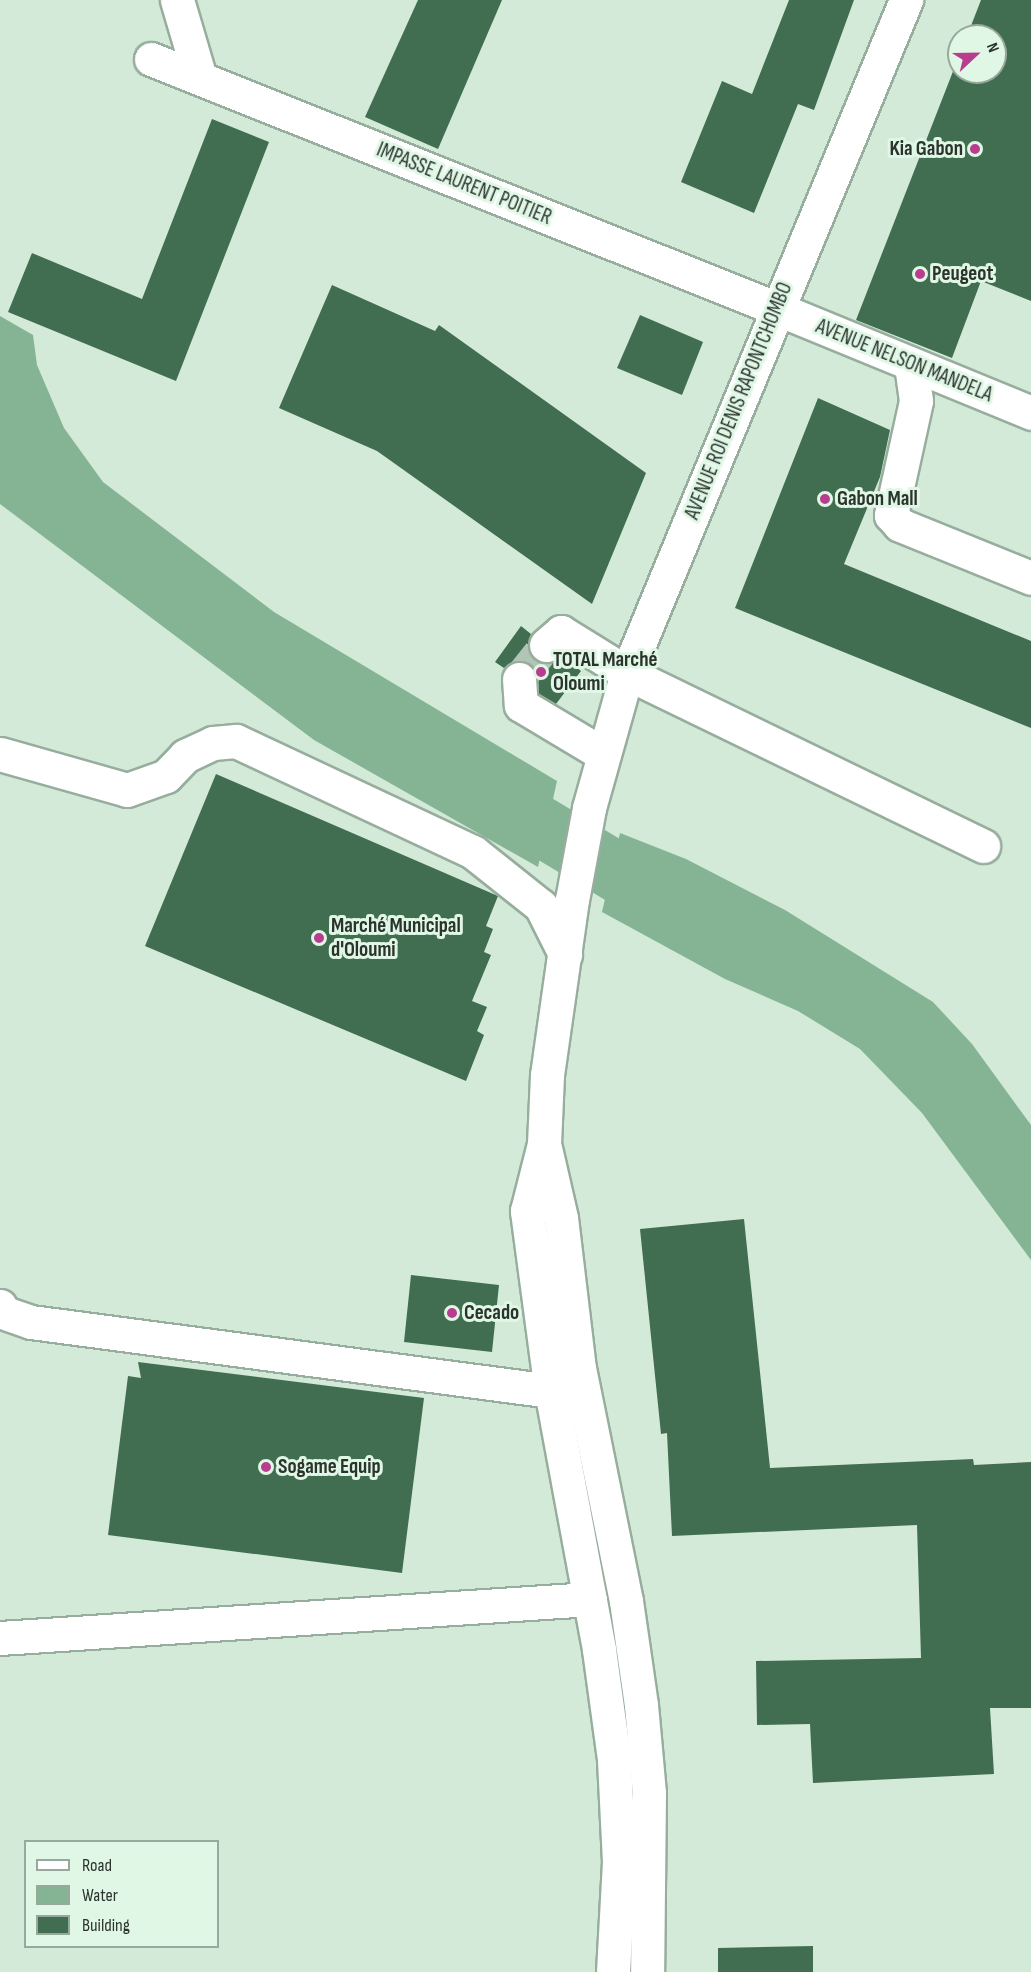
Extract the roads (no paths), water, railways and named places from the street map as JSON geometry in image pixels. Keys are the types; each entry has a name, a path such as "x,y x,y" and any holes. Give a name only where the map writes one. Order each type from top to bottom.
{"main road":[{"path":"177,0 200,78"},
{"name":"AVENUE ROI DENIS RAPONTCHOMBO","path":"543,1144 547,1075 572,900 589,808 627,673 906,0"},
{"name":"IMPASSE LAURENT POITIER","path":"151,59 778,309"},
{"name":"AVENUE NELSON MANDELA","path":"778,309 1031,413"},
{"path":"911,365 916,401 891,515 900,525 1031,578"},
{"path":"546,645 561,632 627,673 984,846"},
{"path":"519,679 521,705 603,754"},
{"path":"0,754 127,790 166,776 185,756 213,743 236,741 473,852 541,906 565,954"},
{"path":"543,1144 527,1211 551,1391 590,1599 614,1759 619,1862 614,1972"},
{"path":"543,1144 561,1218 579,1368 626,1601 641,1705 649,1792 647,1972"},
{"path":"0,1306 2,1312 31,1322 551,1391"},
{"path":"0,1638 590,1599"}],"water":[{"path":"0,316 33,335 37,365 64,428 103,482 274,612 557,781 538,867 314,740 0,504"},
{"path":"620,833 686,859 785,910 933,1002 972,1044 1031,1125 1031,1260 922,1113 860,1049 798,1011 725,979 602,912"}],"waterway":[{"path":"477,788 683,912"}],"tunnel":[{"path":"519,679 546,645"}],"place":[{"name":"Kia Gabon","path":"975,149"},
{"name":"Peugeot","path":"920,274"},
{"name":"Gabon Mall","path":"825,499"},
{"name":"TOTAL Marché Oloumi","path":"541,672"},
{"name":"Marché Municipal d'Oloumi","path":"319,938"},
{"name":"Cecado","path":"452,1313"},
{"name":"Sogame Equip","path":"266,1467"}]}
